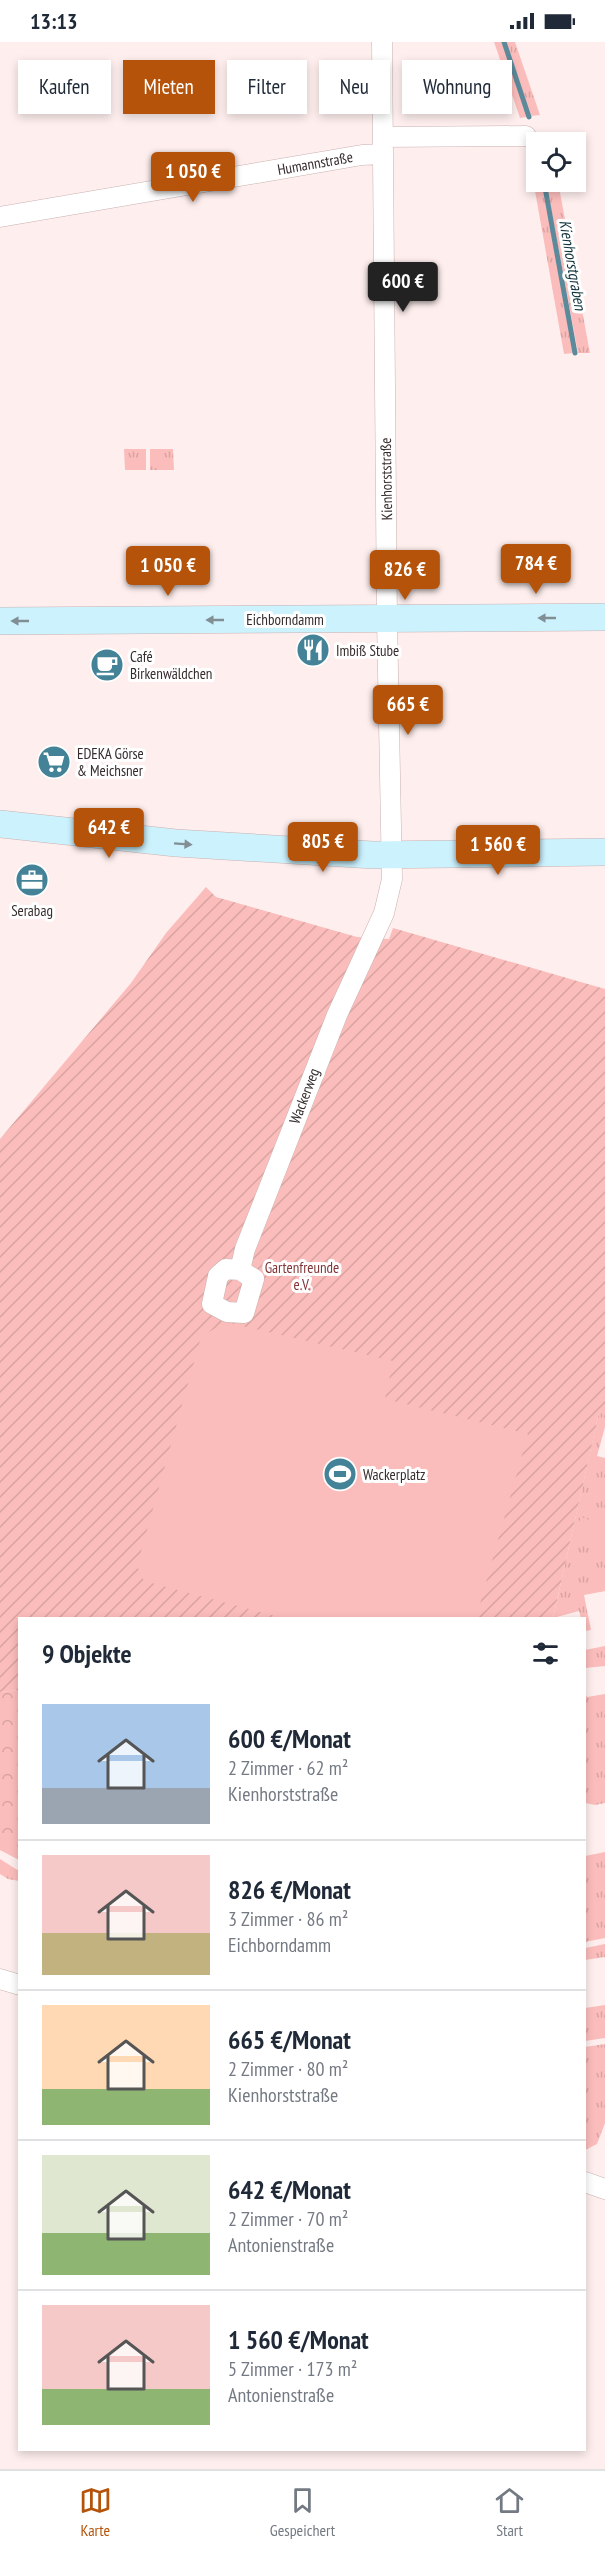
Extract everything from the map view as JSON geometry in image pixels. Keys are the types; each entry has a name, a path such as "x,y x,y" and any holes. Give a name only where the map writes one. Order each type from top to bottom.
{"main road":[{"name":"Eichborndamm","path":"0,621 605,617"},
{"path":"0,824 177,843 391,854 605,852"}],"street":[{"name":"Kienhorststraße","path":"378,927 391,885 382,42"},
{"path":"383,145 526,136"},
{"name":"Humannstraße","path":"0,217 362,154 383,145"},
{"name":"Wackerweg","path":"240,1270 245,1250 337,1015 378,927"},
{"path":"0,1979 18,1984"},
{"path":"586,2182 605,2189"}],"green space":[{"path":"494,42 502,42 508,60 500,60"},
{"path":"506,42 515,42 540,115 531,116"},
{"path":"512,72 527,117 520,118 512,95"},
{"path":"535,192 544,192 573,353 564,354"},
{"path":"548,192 560,192 590,353 578,353"},
{"path":"124,449 146,449 146,470 125,470"},
{"path":"150,449 173,449 174,470 150,470"},
{"name":"Gartenfreunde e.V.","path":"206,887 216,897 357,937 389,939 393,928 605,989 605,1414 599,1413 553,1617 18,1617 18,1690 0,1692 0,1139 131,983 166,933"},
{"name":"Wackerplatz","path":"225,1322 393,1361 385,1399 528,1434 476,1617 279,1617 144,1581 137,1566 201,1337"},
{"path":"599,1412 605,1414 605,1427 597,1456 605,1458 605,1591 584,1595 591,1630 586,1631 586,1617 581,1617 579,1611 553,1617"},
{"path":"581,1517 605,1526 603,1551 573,1539"},
{"path":"605,1646 605,1666 586,1668 586,1650"},
{"path":"18,1690 18,1859 0,1850 0,1692"},
{"path":"605,1694 605,1803 595,1805 586,1803 586,1695 587,1697"},
{"path":"605,1852 605,1938 586,1942 586,1856"},
{"path":"0,1859 18,1870 18,1881 8,1879 0,1874"},
{"path":"605,1944 605,1957 586,1960 586,1948"},
{"path":"605,2005 605,2038 586,2041 586,2008"},
{"path":"605,2044 605,2123 597,2144 586,2150 586,2047"}],"waterway":[{"name":"Kienhorstgraben","path":"504,42 529,117"},
{"name":"Kienhorstgraben","path":"546,192 575,353"}],"place":[{"name":"Imbiß Stube","path":"313,650"},
{"name":"Café Birkenwäldchen","path":"107,665"},
{"name":"EDEKA Görse & Meichsner","path":"54,762"},
{"name":"Serabag","path":"32,880"},
{"name":"Wackerplatz","path":"340,1474"}]}
